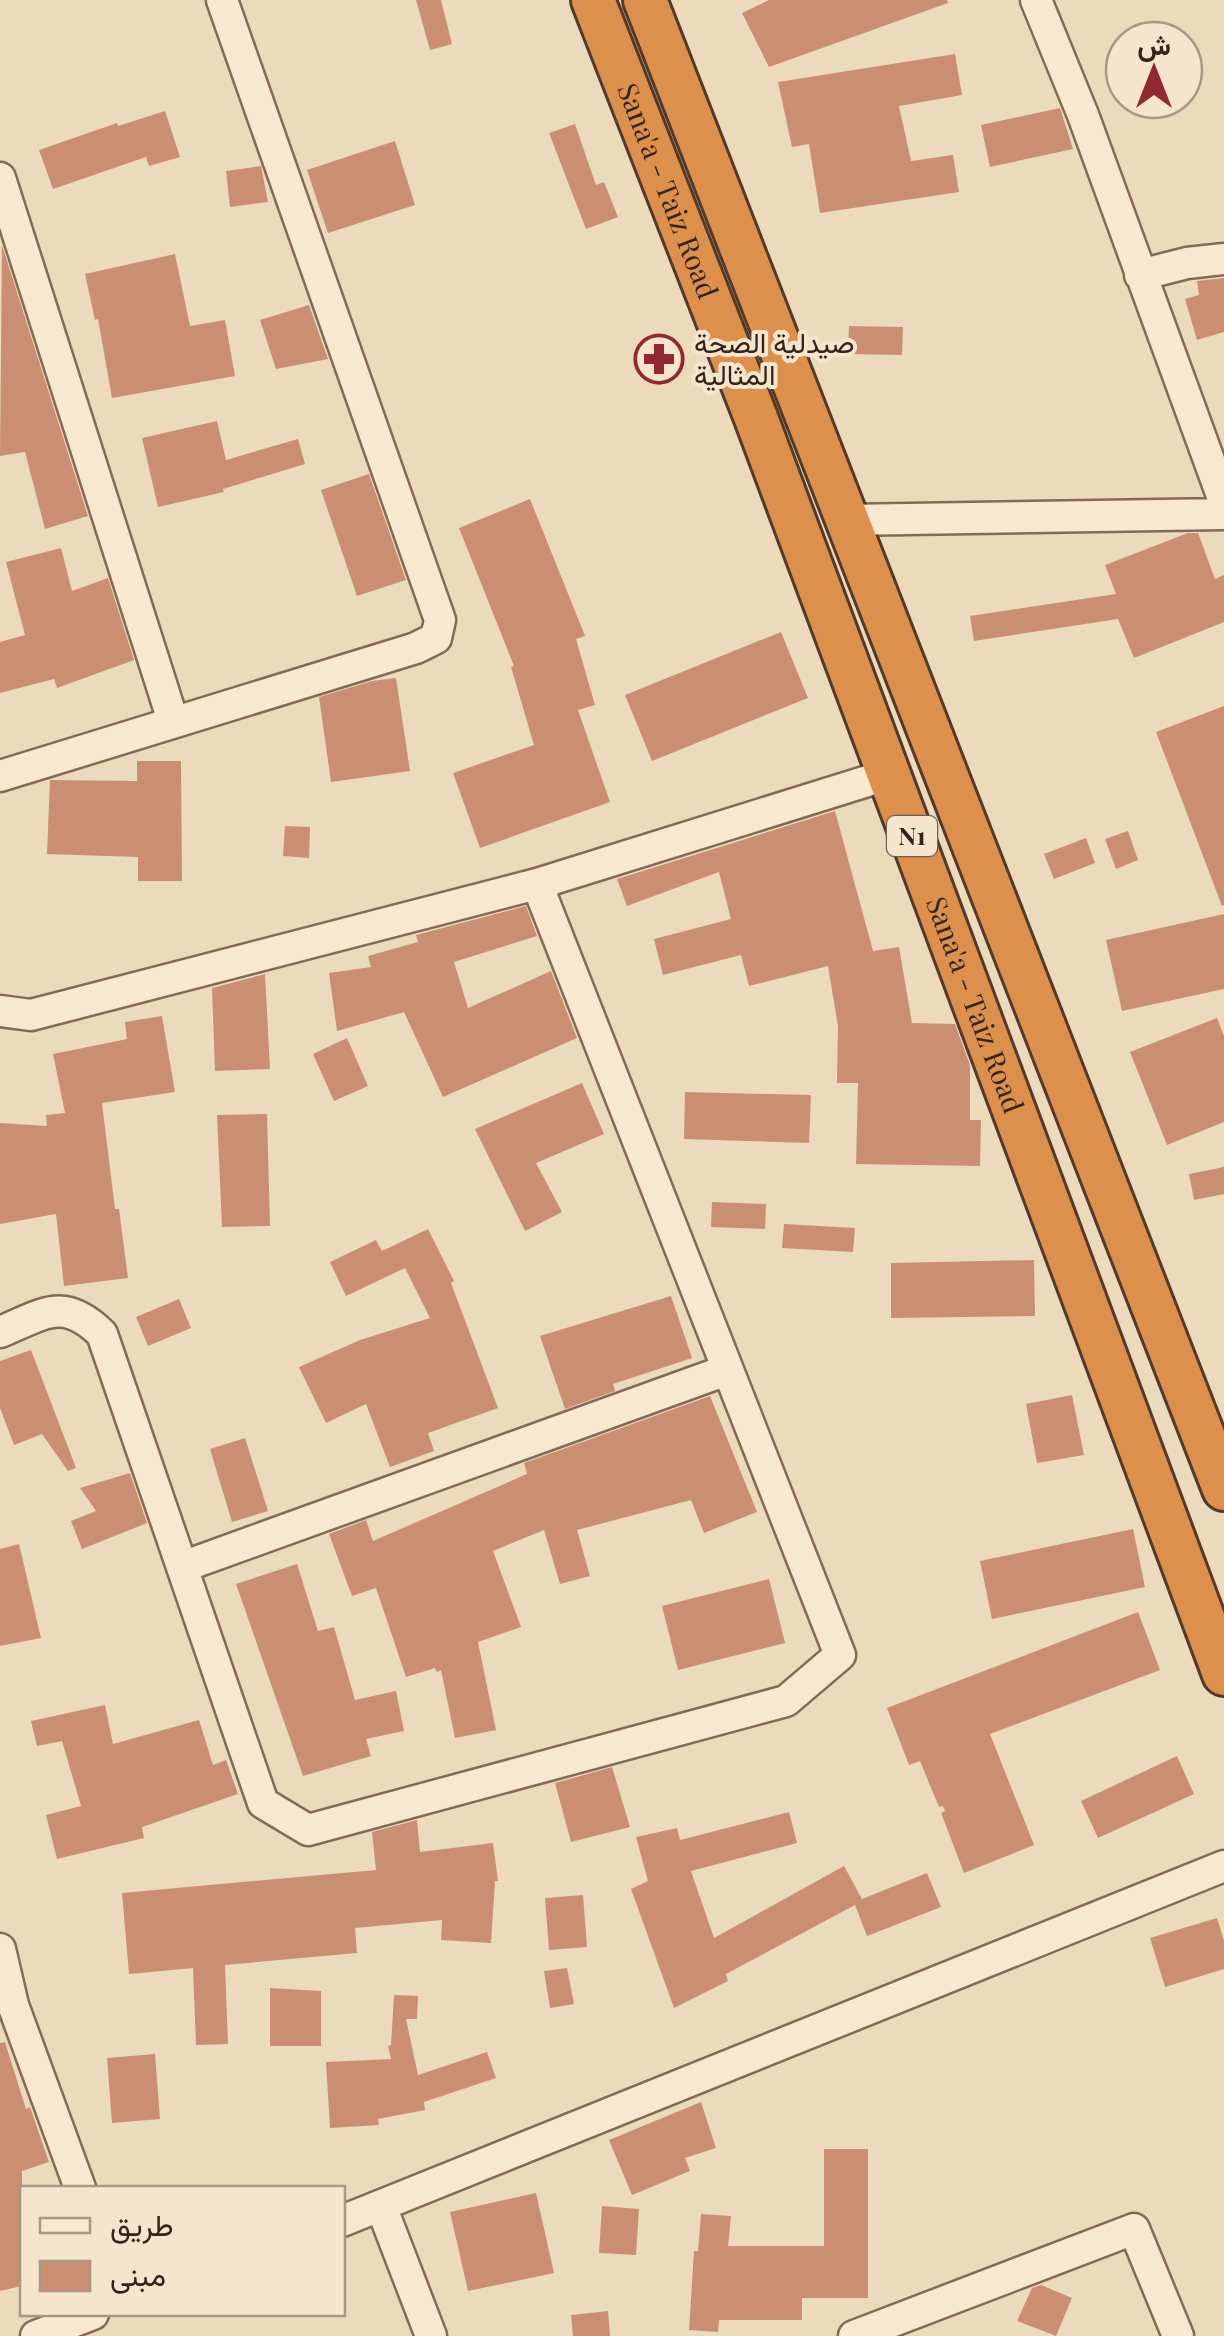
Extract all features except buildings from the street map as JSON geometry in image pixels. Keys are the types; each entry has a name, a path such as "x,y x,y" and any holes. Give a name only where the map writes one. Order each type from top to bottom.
{"highway":[{"name":"Sana'a - Taiz Road","path":"593,0 890,774 1224,1674"},
{"name":"Sana'a - Taiz Road","path":"645,0 1224,1489"},
{"path":"623,78 670,62"}],"street":[{"path":"0,776 416,648 436,638 440,620 222,0"},
{"path":"1036,0 1224,501"},
{"path":"0,178 173,721"},
{"path":"1140,274 1224,259"},
{"path":"845,520 1224,514"},
{"path":"0,1011 31,1015 537,884 890,774"},
{"path":"0,1332 54,1310 82,1315 102,1334 263,1803 308,1830 786,1701 840,1656 537,884"},
{"path":"182,1567 728,1370"},
{"path":"345,2220 1224,1866"},
{"path":"0,1949 6,2008 79,2186"},
{"path":"381,2206 432,2336"},
{"path":"854,2336 1134,2229 1178,2336"},
{"path":"36,2336 88,2316"}],"place":[{"name":"صيدلية الصحة المثالية","path":"659,359"}]}
